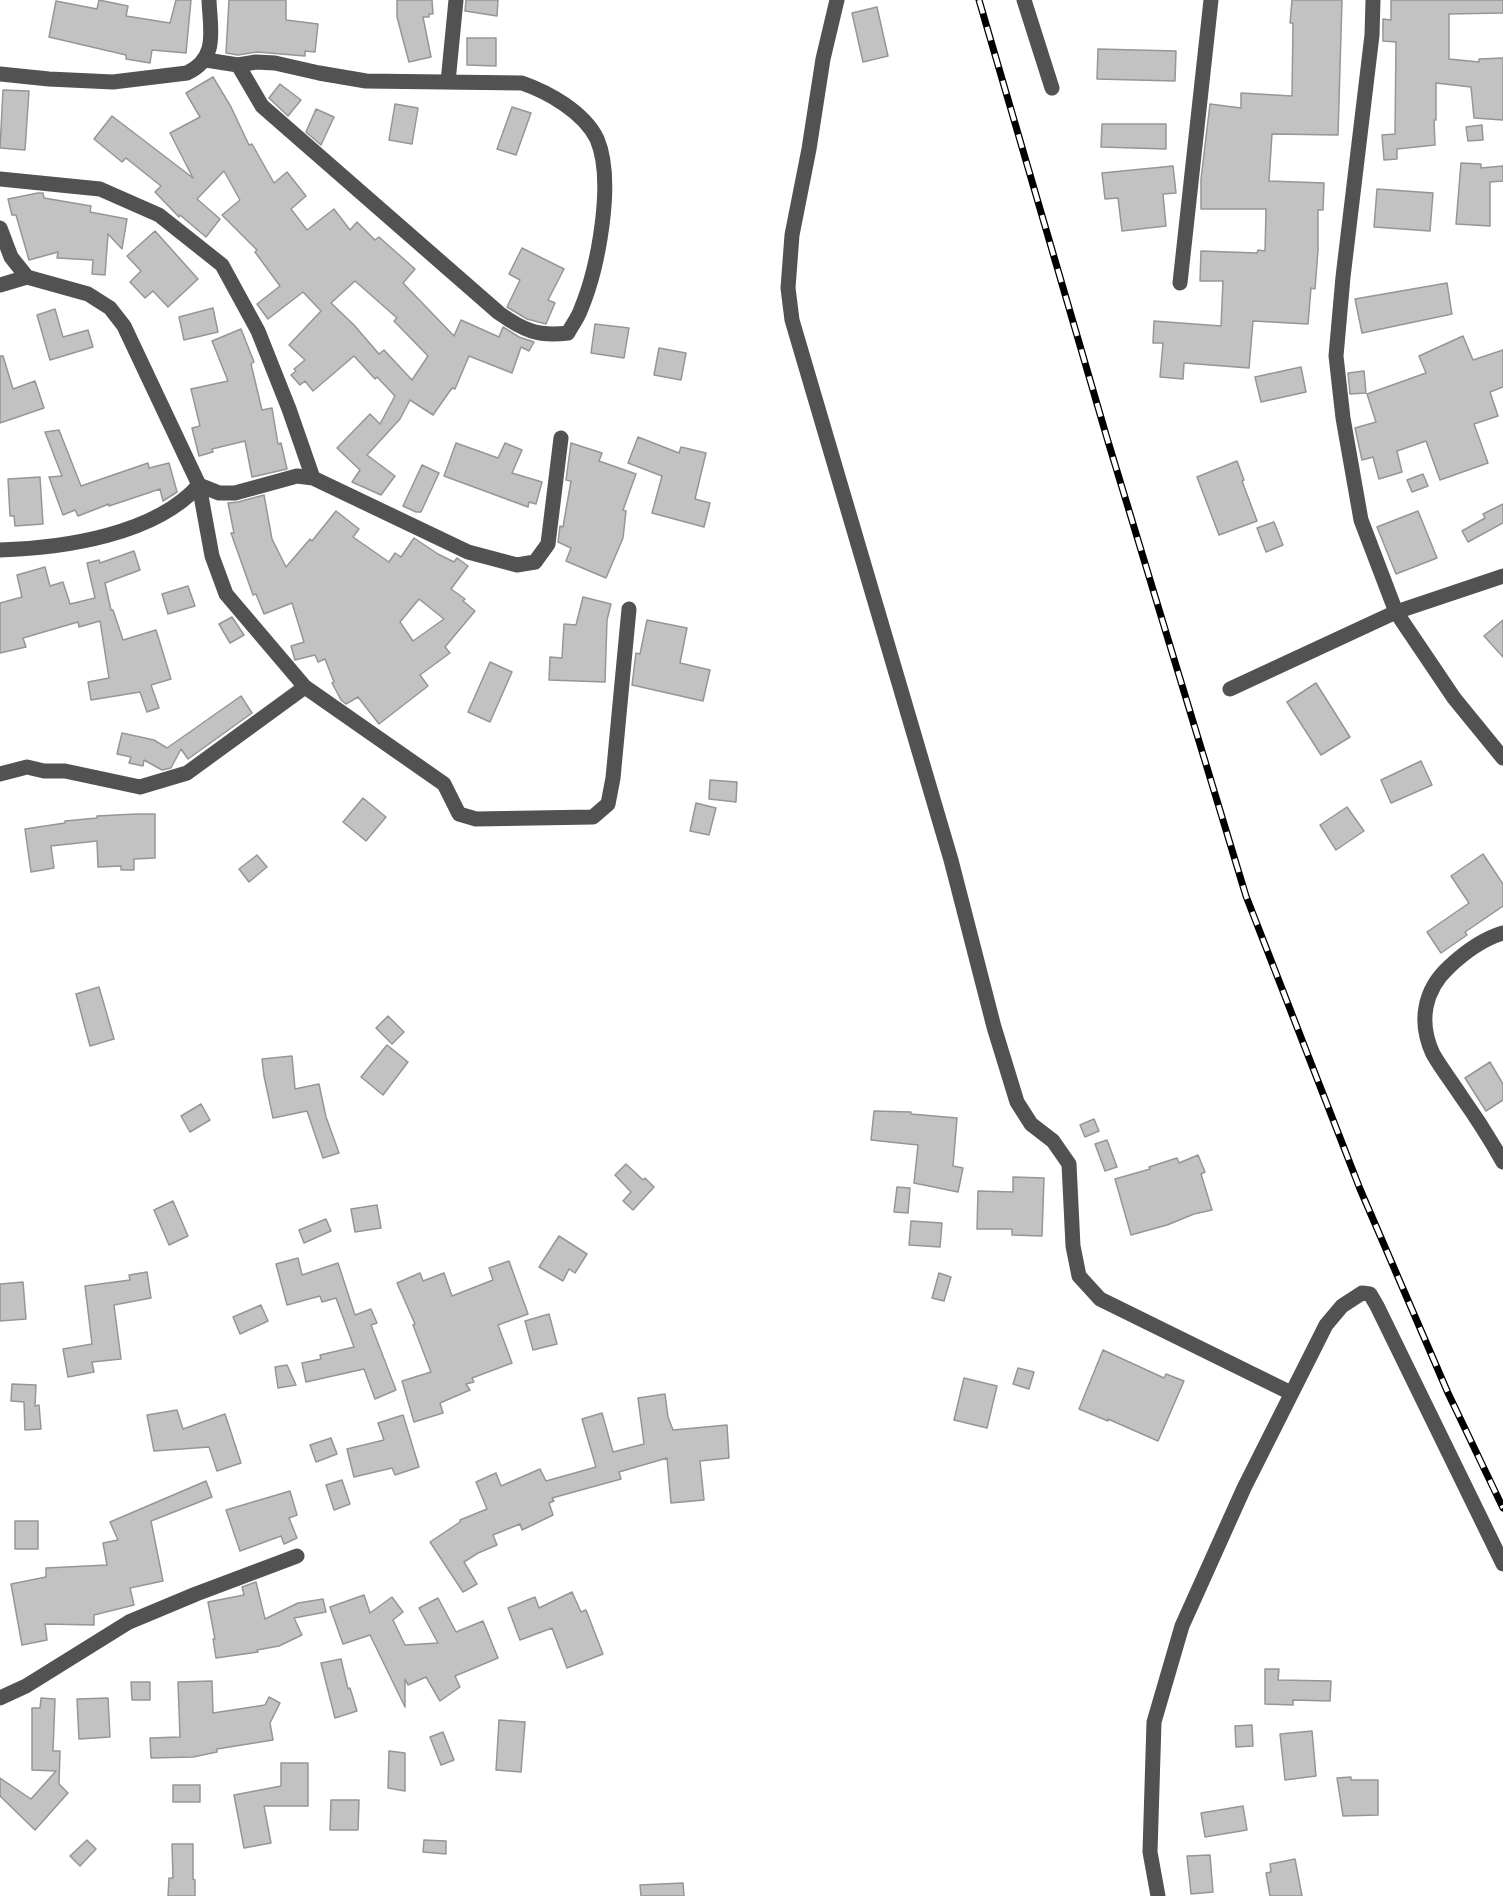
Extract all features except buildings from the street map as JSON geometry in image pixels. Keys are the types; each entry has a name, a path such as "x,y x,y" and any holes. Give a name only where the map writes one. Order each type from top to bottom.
{"street":[{"path":"1,71 49,79 113,82 187,73 198,68 206,60 210,46 209,0"},
{"path":"448,82 456,0"},
{"path":"837,0 823,59 809,149 792,234 788,288 792,320 951,860 994,1027 1017,1102 1031,1124 1053,1141 1069,1164 1073,1246 1079,1276 1100,1299 1292,1393"},
{"path":"1024,0 1052,88"},
{"path":"1180,283 1211,0"},
{"path":"1373,0 1372,35 1343,277 1336,356 1343,418 1361,520 1396,612 1454,698 1503,758"},
{"path":"206,60 238,65 256,62 275,63 366,81 522,83 542,90 565,103 596,138 605,172 599,245 592,278 580,312 568,333 554,335 534,333 516,325 499,313 261,106 238,65"},
{"path":"0,179 100,189 159,215 222,265 258,331 313,478"},
{"path":"0,228 11,257 27,277"},
{"path":"0,285 27,277 88,294 110,308 124,326 199,486 212,556 226,594 305,687 444,784 459,814 476,819 593,817 608,804 629,609"},
{"path":"199,486 219,493 235,493 297,476 313,478 468,552 517,565 535,562 548,544 561,438"},
{"path":"0,549 40,549 97,538 159,517 185,501 199,486"},
{"path":"1230,689 1396,612 1503,576"},
{"path":"0,774 27,767 44,771 65,771 140,787 187,773 305,687"},
{"path":"1503,933 1488,937 1456,960 1437,978 1426,1001 1425,1029 1434,1054 1490,1138 1503,1162"},
{"path":"1158,1896 1150,1852 1154,1722 1182,1626 1244,1488 1326,1325 1342,1306 1362,1293 1370,1294 1503,1564"},
{"path":"0,1698 26,1686 129,1622 297,1556"}],"railway":[{"path":"979,0 1107,438 1246,896 1360,1189 1448,1393 1503,1508"}]}
